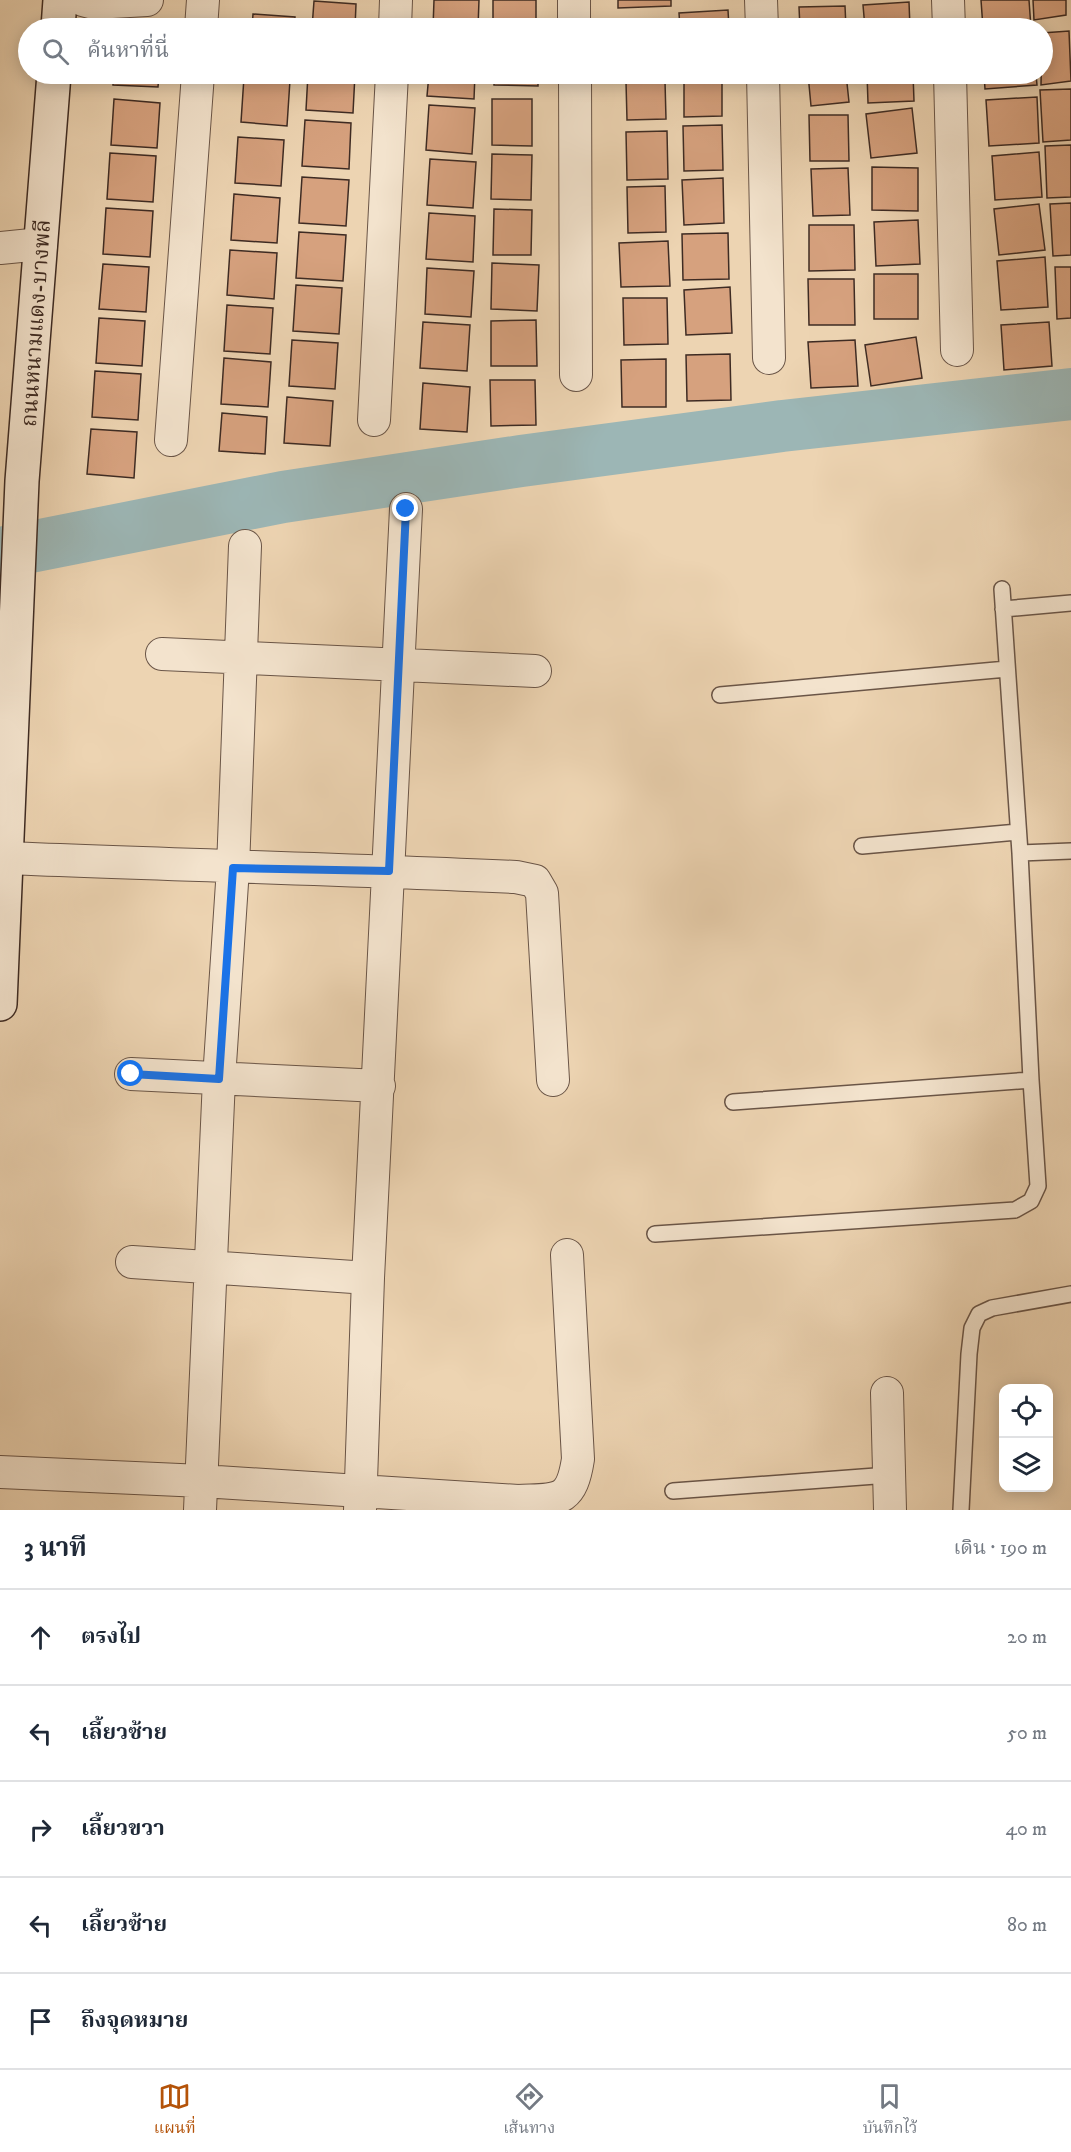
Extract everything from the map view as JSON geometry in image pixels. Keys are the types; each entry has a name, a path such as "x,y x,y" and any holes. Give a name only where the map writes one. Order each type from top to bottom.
{"main road":[{"path":"59,18 60,0"},
{"name":"ถนนหนามแดง-บางพลี","path":"0,1004 22,481 53,84"}],"street":[{"path":"83,0 94,3 147,0"},
{"path":"202,18 203,0"},
{"path":"395,18 396,0"},
{"path":"574,0 574,18"},
{"path":"761,0 762,18"},
{"path":"948,0 949,18"},
{"path":"171,440 197,84"},
{"path":"374,420 391,84"},
{"path":"575,84 576,375"},
{"path":"763,84 769,358"},
{"path":"950,84 957,350"},
{"path":"0,248 41,243"},
{"path":"360,1500 368,1278 406,509"},
{"path":"201,1496 219,1079 233,868 245,546"},
{"path":"162,654 535,671"},
{"path":"7,858 233,868 389,871 516,877 535,881 542,893 553,1080"},
{"path":"131,1074 379,1086"},
{"path":"0,1472 201,1496 518,1505 551,1500 566,1494 575,1481 578,1459 567,1255"},
{"path":"132,1262 368,1278"},
{"path":"887,1393 890,1510"}],"lane":[{"path":"655,1234 1015,1210 1032,1201 1038,1186 1020,854 1002,589"},
{"path":"1003,609 1071,603"},
{"path":"720,695 1007,669"},
{"path":"862,846 1018,832"},
{"path":"1020,854 1071,851"},
{"path":"733,1102 1031,1080"},
{"path":"961,1510 969,1354 972,1328 979,1314 992,1308 1071,1294"},
{"path":"673,1491 889,1475"}],"building":[{"path":"434,0 479,0 478,18 433,18"},
{"path":"493,0 536,0 536,18 493,18"},
{"path":"618,0 671,0 671,6 618,8"},
{"path":"981,0 1029,0 1030,18 982,18"},
{"path":"1033,0 1066,0 1066,15 1034,18"},
{"path":"314,1 356,4 355,18 313,18"},
{"path":"909,2 910,18 864,18 863,5"},
{"path":"845,6 846,18 800,18 799,7"},
{"path":"728,10 728,18 679,18 679,13"},
{"path":"253,14 295,17 295,18 253,18"},
{"path":"1069,31 1071,81 1053,83 1053,32"},
{"path":"113,84 158,84 158,87"},
{"path":"244,84 290,84 287,126 241,122"},
{"path":"307,84 354,84 353,113 306,110"},
{"path":"428,84 475,84 474,99 427,96"},
{"path":"538,84 538,86 494,85"},
{"path":"626,84 665,84 666,119 627,120"},
{"path":"684,84 722,84 722,116 684,117"},
{"path":"809,84 847,84 849,102 811,106"},
{"path":"867,84 913,84 914,101 868,103"},
{"path":"985,84 1037,85 985,89"},
{"path":"1071,89 1071,140 1043,142 1040,90"},
{"path":"1037,97 1039,143 989,146 986,100"},
{"path":"114,99 160,103 157,148 111,145"},
{"path":"492,99 532,99 532,146 492,145"},
{"path":"429,105 475,108 472,154 426,150"},
{"path":"912,108 917,153 871,158 866,114"},
{"path":"809,115 848,115 849,161 810,161"},
{"path":"305,120 351,123 349,169 302,166"},
{"path":"722,125 723,170 684,171 683,126"},
{"path":"667,131 668,179 627,180 626,132"},
{"path":"238,137 284,140 281,186 235,183"},
{"path":"1071,145 1071,197 1047,198 1045,146"},
{"path":"1039,152 1042,197 995,200 992,156"},
{"path":"110,153 156,156 153,202 107,199"},
{"path":"492,154 532,155 531,200 491,199"},
{"path":"430,159 476,162 473,208 427,205"},
{"path":"872,167 918,168 918,211 872,210"},
{"path":"848,168 850,215 813,216 811,169"},
{"path":"302,177 349,180 346,226 299,223"},
{"path":"723,178 724,223 684,225 682,180"},
{"path":"665,186 666,232 628,233 627,187"},
{"path":"234,194 280,198 277,243 231,240"},
{"path":"1071,203 1071,255 1053,256 1050,204"},
{"path":"1039,204 1045,250 999,255 994,209"},
{"path":"106,208 153,211 150,257 103,254"},
{"path":"494,209 532,210 531,255 493,255"},
{"path":"429,213 475,216 473,262 426,259"},
{"path":"918,220 920,264 876,266 874,222"},
{"path":"809,225 854,225 855,270 809,271"},
{"path":"299,232 346,235 343,281 296,278"},
{"path":"728,233 729,279 683,280 682,234"},
{"path":"668,241 670,286 621,287 619,243"},
{"path":"230,250 277,253 274,299 227,295"},
{"path":"1045,257 1048,307 1001,310 997,261"},
{"path":"492,263 539,265 537,311 491,309"},
{"path":"103,264 149,267 146,312 99,309"},
{"path":"1055,267 1071,267 1071,318 1057,319"},
{"path":"427,268 474,271 471,317 425,314"},
{"path":"874,274 918,274 918,319 874,319"},
{"path":"808,279 854,279 855,325 809,325"},
{"path":"296,285 342,288 339,334 293,331"},
{"path":"730,287 732,333 686,335 684,290"},
{"path":"623,298 667,298 668,344 624,345"},
{"path":"227,305 273,308 270,354 224,351"},
{"path":"99,318 145,321 142,366 96,363"},
{"path":"536,320 537,366 491,366 491,321"},
{"path":"423,322 470,325 467,371 420,368"},
{"path":"1049,322 1052,366 1004,370 1001,325"},
{"path":"916,337 922,378 871,386 865,345"},
{"path":"292,340 338,343 335,389 289,386"},
{"path":"855,340 858,386 811,388 808,342"},
{"path":"730,354 731,400 687,401 686,355"},
{"path":"224,358 271,362 268,407 221,404"},
{"path":"666,359 666,407 622,407 621,360"},
{"path":"95,371 141,374 138,420 92,417"},
{"path":"490,380 535,380 536,425 491,426"},
{"path":"423,383 470,387 467,432 420,429"},
{"path":"287,397 333,401 330,446 284,443"},
{"path":"222,413 267,417 265,454 219,451"},
{"path":"91,429 137,432 134,478 87,474"}],"waterway":[{"path":"0,553 283,497 521,461 782,426 1071,394"}],"route":[{"path":"131,1074 219,1079 233,868 389,871 406,509"}]}
